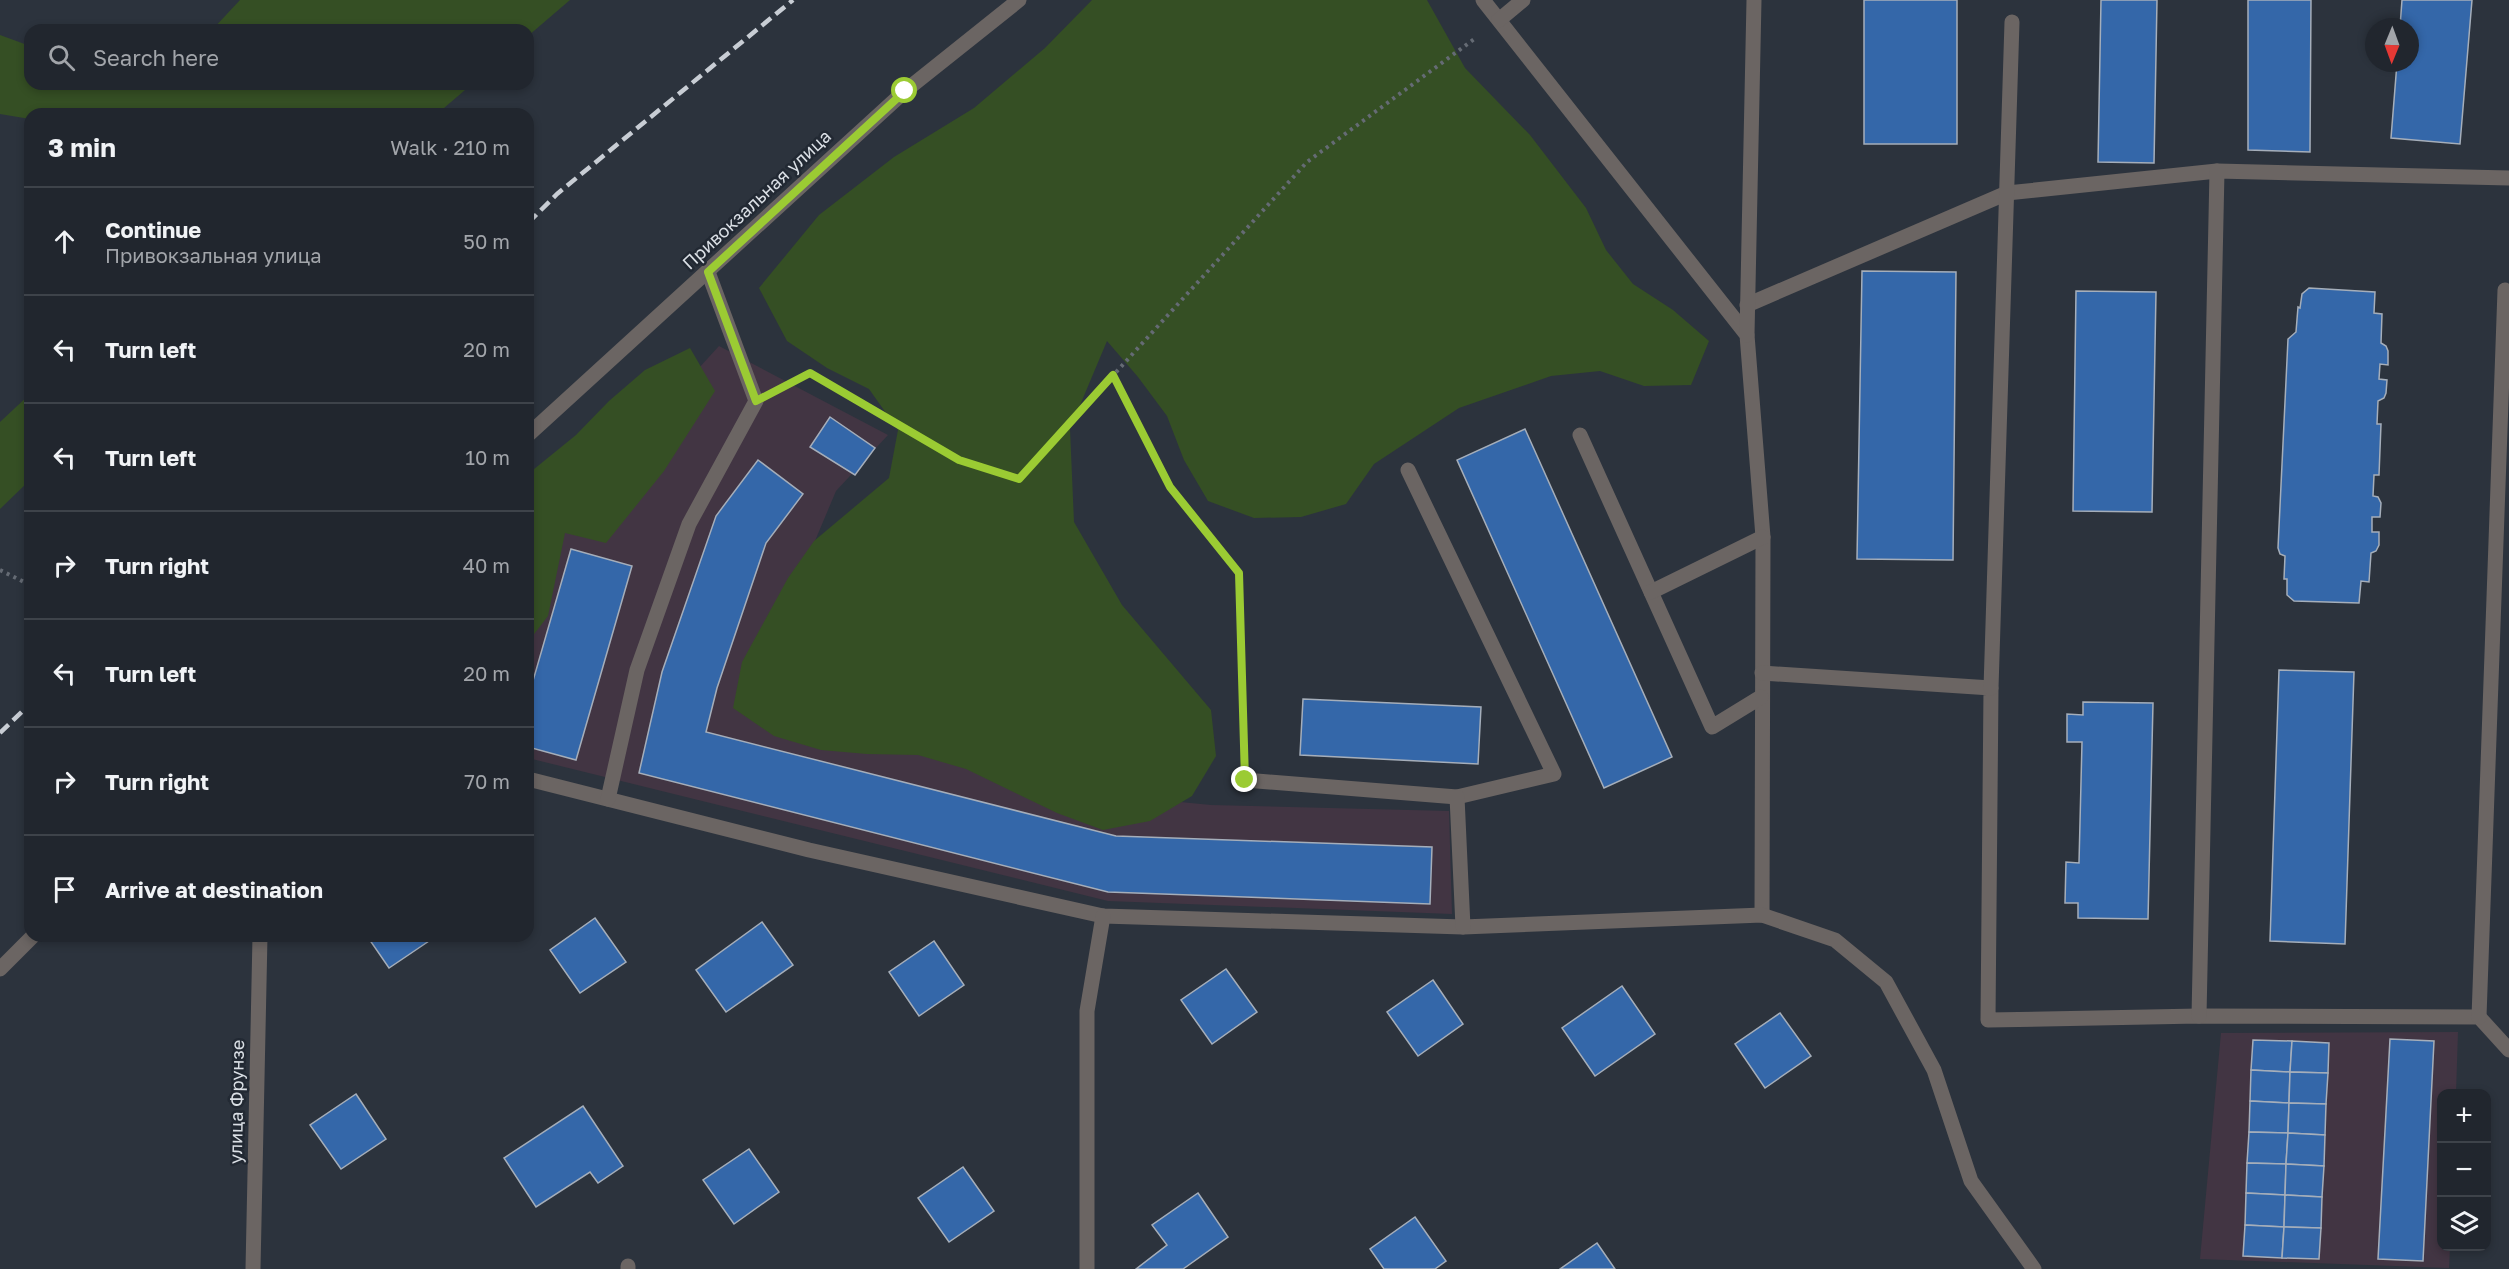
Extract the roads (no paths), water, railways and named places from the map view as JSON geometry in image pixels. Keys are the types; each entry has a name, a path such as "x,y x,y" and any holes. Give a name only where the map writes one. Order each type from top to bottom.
{"street":[{"name":"Привокзальная улица","path":"534,430 905,91 1019,0"},
{"path":"1483,0 1746,335"},
{"path":"1499,20 1523,0"},
{"path":"1754,0 1746,335 1763,537 1762,915"},
{"path":"2012,22 1991,688 1988,1020 2199,1016 2479,1017"},
{"path":"1748,305 2007,193 2217,171 2509,178"},
{"path":"2199,1016 2217,171"},
{"path":"608,799 637,670 689,525 756,401 708,272"},
{"path":"2505,290 2501,610 2479,1017 2509,1050"},
{"path":"1580,435 1712,727 1761,697"},
{"path":"1245,780 1457,797 1554,774 1408,470"},
{"path":"1651,591 1763,537"},
{"path":"1761,673 1991,688"},
{"path":"534,780 809,850 1103,916 1463,927 1762,915 1835,940 1886,982 1934,1070 1971,1181 2034,1269"},
{"path":"1457,797 1463,927"},
{"path":"1087,1269 1087,1011 1103,916"},
{"path":"0,969 27,942"},
{"name":"улица Фрунзе","path":"253,1269 260,942"}],"railway":[{"path":"534,217 557,194 793,0"},
{"path":"0,733 24,710"}]}
